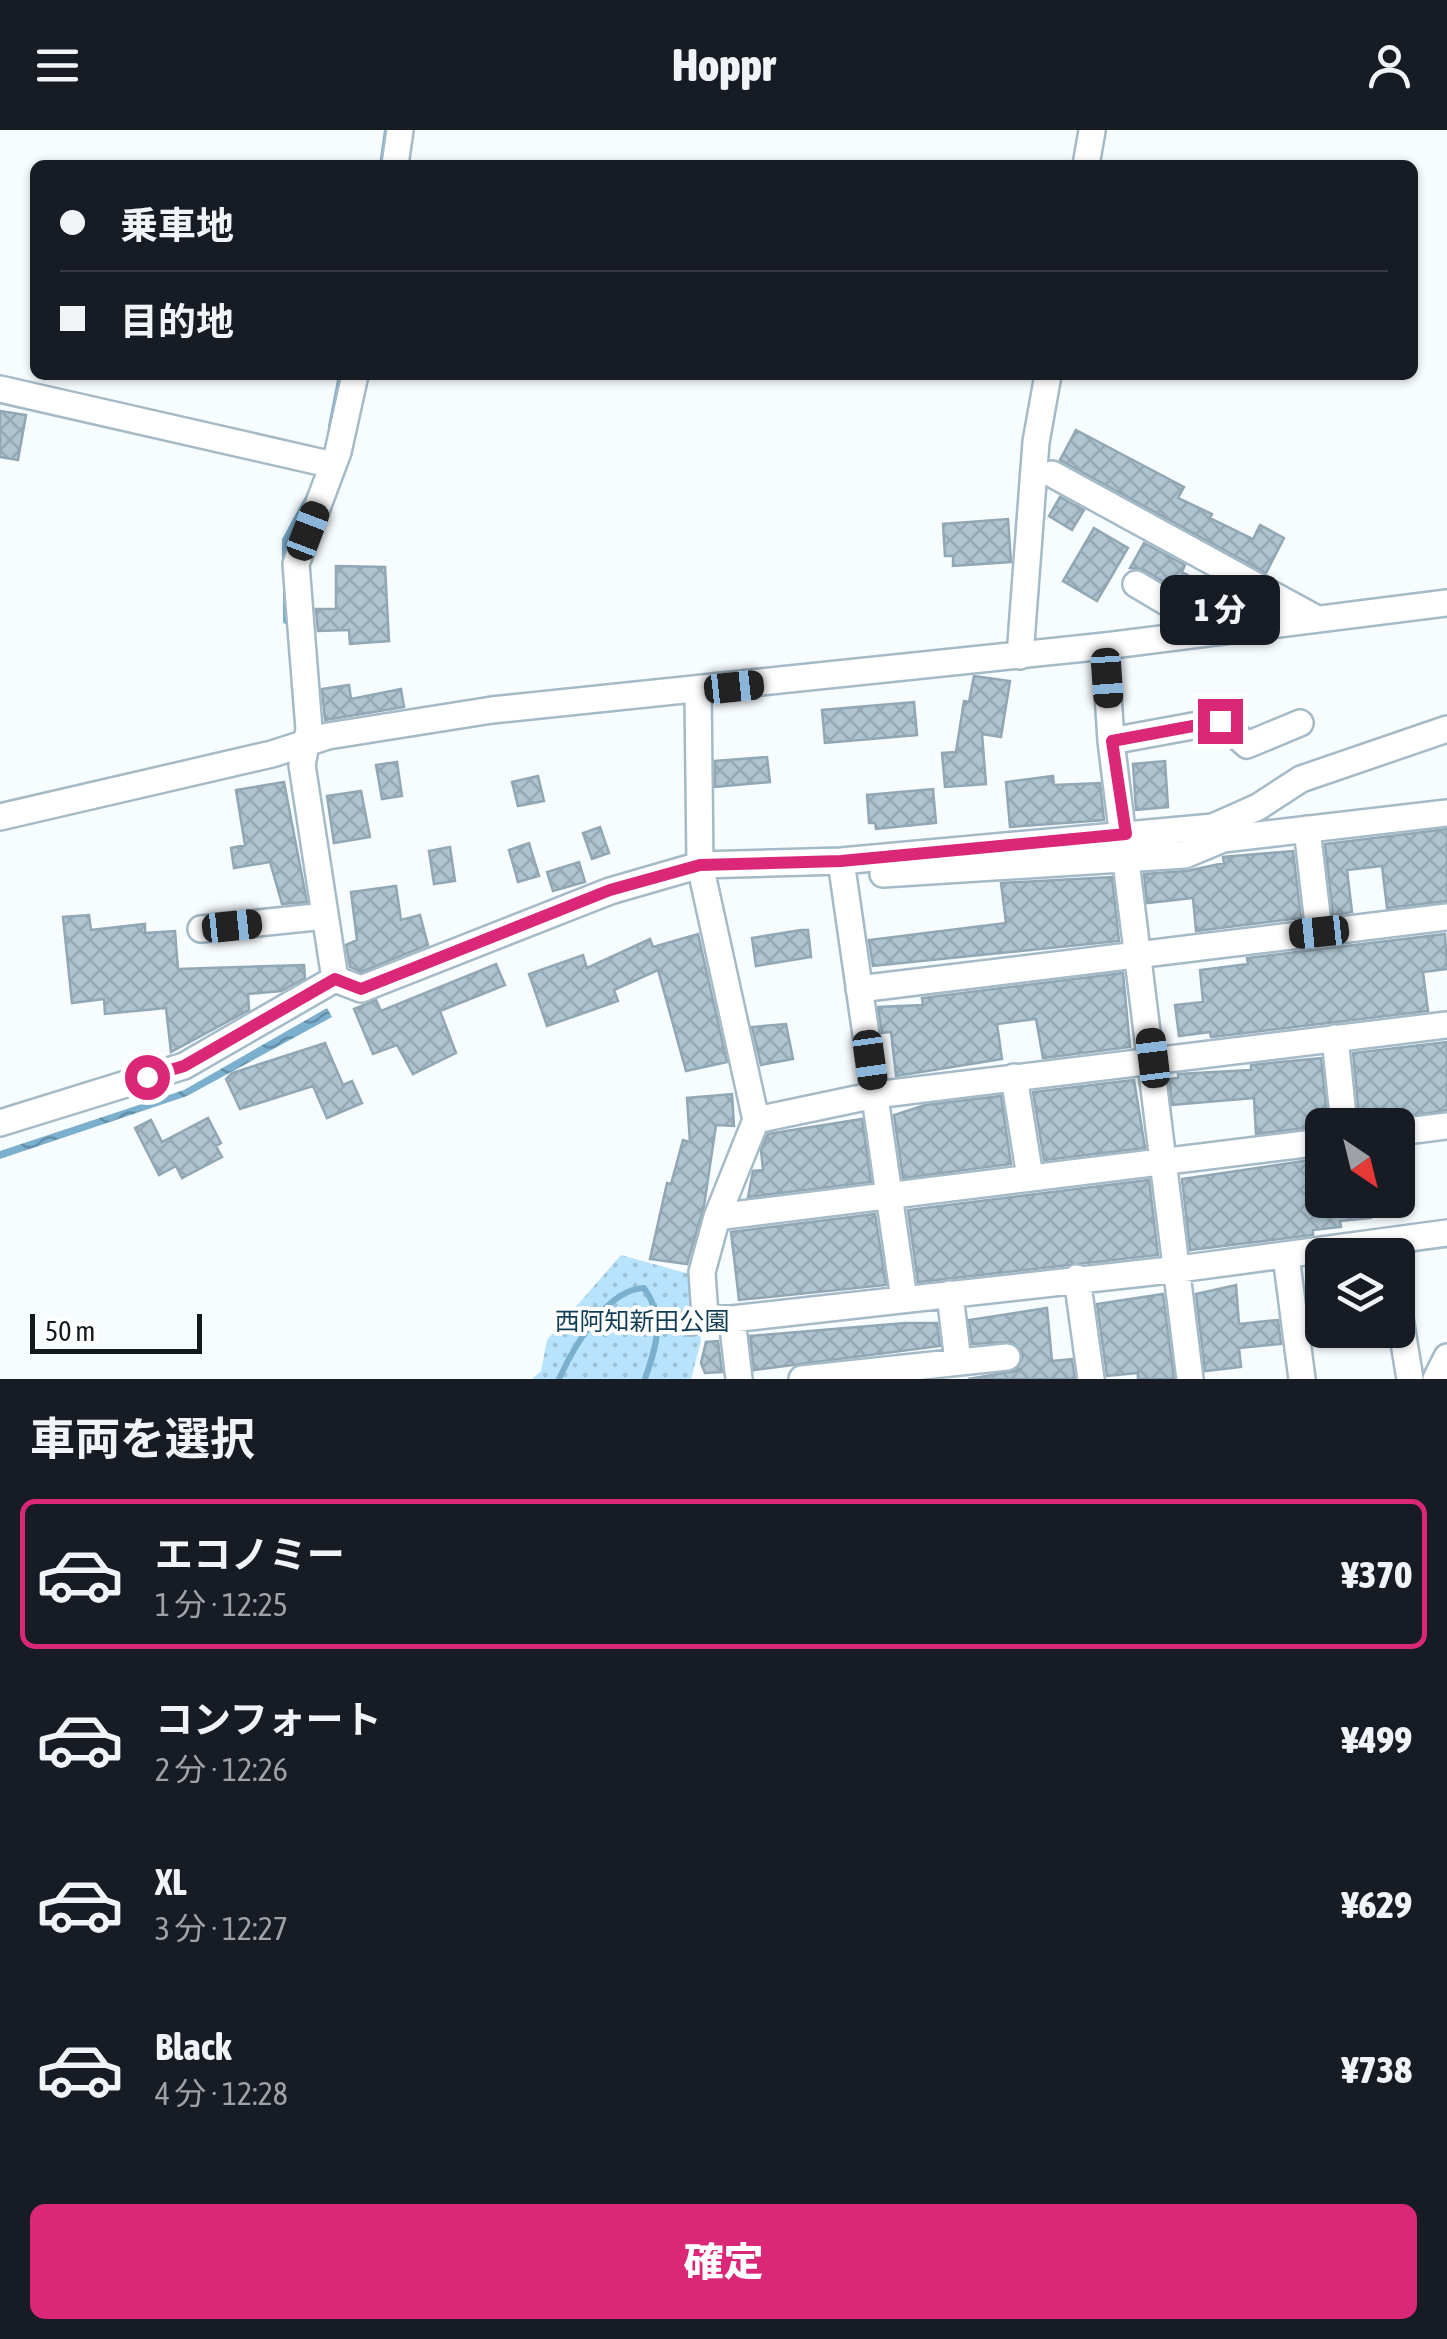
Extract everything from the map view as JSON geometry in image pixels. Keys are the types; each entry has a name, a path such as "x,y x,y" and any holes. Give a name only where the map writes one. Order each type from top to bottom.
{"street":[{"path":"396,160 400,130"},
{"path":"1087,160 1092,131"},
{"path":"335,979 302,764 309,729 296,564 333,465 354,380"},
{"path":"1020,656 1036,442 1047,380"},
{"path":"0,390 333,465"},
{"path":"1052,474 1318,619"},
{"path":"1136,584 1216,632"},
{"path":"0,817 328,736 492,710 1020,656 1447,603"},
{"path":"1105,646 1112,741 1141,953 1163,1162 1180,1270 1190,1379"},
{"path":"698,691 700,865 756,1120 717,1217 694,1321 1305,1254"},
{"path":"1112,741 1220,721 1248,744 1300,724"},
{"path":"335,979 361,989 610,890 700,865 842,869 1127,846 1213,827 1258,807 1301,779 1447,729"},
{"path":"1127,846 1186,855 1222,839 1447,813"},
{"path":"1306,829 1319,932"},
{"path":"842,869 904,1299"},
{"path":"201,929 325,916"},
{"path":"859,989 1447,917"},
{"path":"0,1123 184,1066 335,979"},
{"path":"756,1120 875,1095 1153,1058 1447,1026"},
{"path":"1334,1038 1342,1108"},
{"path":"1014,1077 1030,1177"},
{"path":"1415,1130 1447,1126"},
{"path":"717,1217 1305,1144"},
{"path":"1415,1241 1447,1233"},
{"path":"1286,1256 1302,1379"},
{"path":"1077,1278 1091,1379"},
{"path":"950,1294 958,1362"},
{"path":"732,1319 739,1379"},
{"path":"1405,1348 1410,1379"},
{"path":"802,1379 1007,1357"},
{"path":"1436,1379 1447,1357"}],"green space":[{"name":"西阿知新田公園","path":"621,1255 693,1275 701,1341 691,1379 532,1379 541,1371 547,1340"}],"water":[{"path":"327,1008 332,1017 187,1096 0,1159 0,1151 184,1090"}],"building":[{"path":"0,411 26,415 18,460 0,457"},
{"path":"1076,430 1184,487 1178,498 1212,514 1210,518 1253,539 1260,525 1284,538 1266,573 1060,460"},
{"path":"1060,497 1084,510 1072,530 1049,516"},
{"path":"1008,519 1011,562 953,566 953,556 945,556 943,524"},
{"path":"1094,528 1128,548 1097,601 1063,581"},
{"path":"1144,543 1185,565 1182,572 1195,579 1186,595 1144,570 1130,568"},
{"path":"336,566 385,567 389,641 350,644 349,630 318,631 316,609 336,609"},
{"path":"974,676 1010,681 1001,737 982,734 986,784 945,787 942,753 956,752 964,701 969,702"},
{"path":"349,685 351,699 401,689 404,707 325,720 322,689"},
{"path":"914,702 917,735 825,743 822,710"},
{"path":"767,757 770,782 715,787 715,761"},
{"path":"1165,761 1168,807 1136,810 1133,764"},
{"path":"397,762 402,796 382,799 376,765"},
{"path":"538,776 544,801 518,806 512,782"},
{"path":"1053,776 1054,785 1100,783 1104,820 1010,827 1006,782"},
{"path":"284,782 307,902 282,904 270,862 234,868 231,848 245,845 236,790"},
{"path":"933,789 936,823 876,829 875,823 869,823 867,795"},
{"path":"361,791 370,837 334,843 327,796"},
{"path":"600,827 609,853 592,859 583,833"},
{"path":"1447,829 1447,901 1387,908 1382,866 1347,870 1352,912 1333,915 1325,844"},
{"path":"529,843 539,876 518,882 509,850"},
{"path":"450,847 455,881 434,884 429,851"},
{"path":"1293,851 1301,918 1196,931 1193,898 1147,903 1144,874 1187,871 1224,863 1223,857"},
{"path":"579,862 585,882 553,891 547,872"},
{"path":"1112,877 1119,941 873,966 869,940 1006,923 1001,883"},
{"path":"396,886 401,920 420,915 428,945 361,972 350,967 346,945 357,940 351,892"},
{"path":"89,915 91,930 145,924 145,933 175,931 178,969 304,965 305,978 281,991 248,994 249,1010 171,1052 166,1008 105,1014 104,999 72,1003 63,917"},
{"path":"808,930 811,957 756,966 752,938"},
{"path":"698,934 727,1062 686,1071 658,970 614,990 618,1001 547,1026 529,974 583,955 587,968 650,939 653,947"},
{"path":"1445,934 1447,969 1423,972 1428,1011 1211,1037 1210,1032 1179,1036 1175,1005 1203,1002 1200,970 1248,964 1247,958"},
{"path":"496,964 505,985 440,1011 456,1053 413,1074 397,1045 373,1054 354,1009 376,1000 381,1011"},
{"path":"1123,973 1130,1047 1043,1058 1036,1019 997,1024 1002,1059 896,1076 891,1032 882,1033 878,1007 923,1005 922,998"},
{"path":"786,1024 793,1059 761,1065 752,1027"},
{"path":"1447,1042 1447,1110 1415,1116 1415,1108 1358,1108 1353,1053"},
{"path":"325,1043 343,1085 352,1081 362,1103 327,1118 313,1086 240,1109 226,1079 232,1073"},
{"path":"1321,1058 1326,1108 1305,1108 1305,1128 1256,1134 1254,1098 1172,1105 1169,1079 1178,1078 1178,1074 1251,1070 1251,1065"},
{"path":"1134,1080 1145,1148 1044,1160 1033,1092"},
{"path":"732,1094 734,1126 716,1125 704,1206 687,1264 650,1259 667,1183 671,1184 683,1140 690,1142 687,1098"},
{"path":"1001,1096 1011,1164 903,1178 894,1115 925,1105"},
{"path":"208,1118 221,1143 216,1146 222,1157 182,1178 176,1166 159,1175 135,1128 151,1120 162,1142"},
{"path":"862,1119 871,1182 748,1197 753,1171 763,1170 761,1150 768,1134"},
{"path":"1305,1161 1305,1218 1371,1218 1340,1221 1341,1227 1313,1230 1313,1235 1190,1250 1182,1179"},
{"path":"1149,1180 1158,1255 918,1282 908,1210"},
{"path":"875,1214 886,1285 739,1300 731,1232"},
{"path":"1236,1285 1239,1324 1278,1320 1281,1344 1239,1348 1241,1367 1205,1371 1196,1294"},
{"path":"1163,1294 1174,1379 1138,1379 1138,1373 1107,1376 1097,1304"},
{"path":"1047,1308 1052,1361 1072,1359 1075,1379 968,1379 1016,1371 1023,1356 1013,1342 972,1344 969,1320"},
{"path":"937,1323 940,1346 754,1370 750,1336"},
{"path":"718,1341 722,1372 705,1373 701,1363 706,1342"}],"waterway":[{"path":"383,160 387,130"},
{"path":"331,426 340,380"},
{"path":"285,565 285,540 310,494"},
{"path":"286,582 286,621"},
{"path":"559,1379 573,1351 605,1309 617,1298 644,1288 657,1322 645,1379"}],"route":[{"path":"147,1077 184,1066 335,979 361,989 610,890 700,865 841,861 1126,834 1112,741 1220,721"}]}
